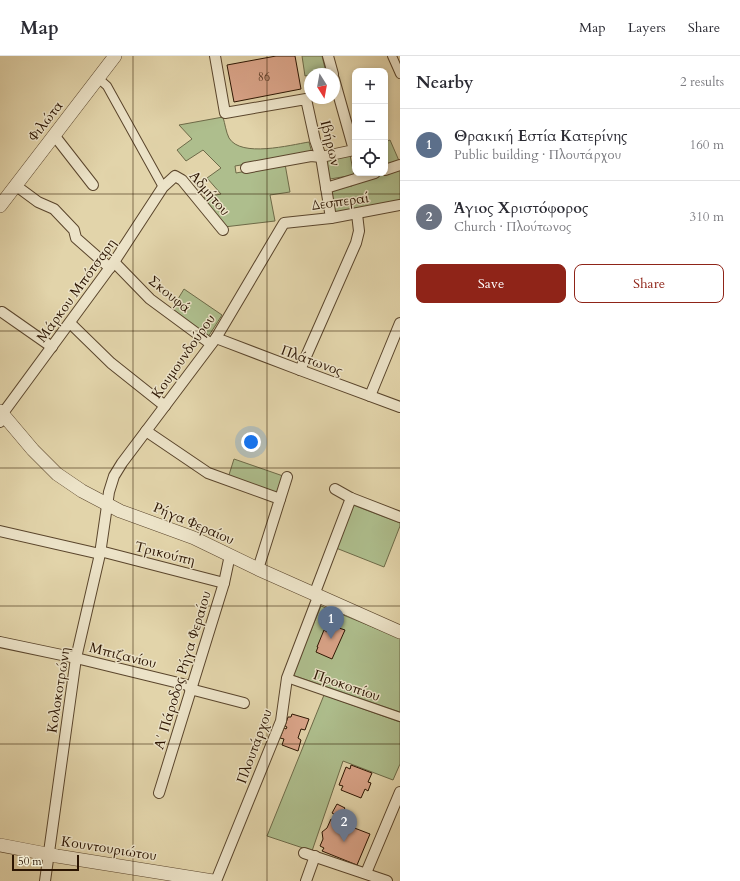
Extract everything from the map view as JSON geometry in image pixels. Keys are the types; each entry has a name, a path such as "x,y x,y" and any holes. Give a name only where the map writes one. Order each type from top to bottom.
{"street":[{"name":"Φιλώτα","path":"1,201 115,56"},
{"name":"Ιβήρων","path":"215,56 225,113 306,99 315,140 322,157 331,218"},
{"path":"328,56 331,68"},
{"path":"392,56 400,74"},
{"path":"98,78 107,86 163,187"},
{"path":"246,168 311,156 322,157 354,150 340,100"},
{"path":"54,135 93,185"},
{"path":"388,169 400,165"},
{"name":"Μάρκου Μπότσαρη","path":"1,415 112,265 163,187 175,176"},
{"name":"Αδμήτου","path":"175,176 182,180 223,230"},
{"path":"326,188 365,176"},
{"name":"Σκουφά","path":"15,185 38,202 54,209 74,230 76,238 112,265 150,300 214,341"},
{"name":"Δεσπεραί","path":"284,223 357,214 400,205"},
{"path":"300,370 356,243 359,231 357,214"},
{"name":"Κουμουνδούρου","path":"108,505 109,492 114,476 122,463 214,341 284,223"},
{"path":"2,312 52,347"},
{"path":"70,323 111,363 165,406"},
{"path":"370,396 400,323"},
{"name":"Πλάτωνος","path":"214,341 300,370 400,407"},
{"name":"Ρήγα Φεραίου","path":"1,415 32,450 57,474 82,491 108,505 194,538 316,596 400,632"},
{"path":"146,431 208,473 280,500"},
{"path":"258,569 287,478"},
{"path":"335,489 351,498 400,517"},
{"name":"Πλουτάρχου","path":"214,881 281,721 285,697 286,678 351,498"},
{"name":"Κολοκοτρώνη","path":"45,881 76,658 100,553 108,505"},
{"name":"Τρικούπη","path":"0,531 224,582"},
{"name":"Α΄ Πάροδος Ρήγα Φεραίου","path":"159,793 224,582 230,555"},
{"name":"Μπιζανίου","path":"0,642 76,658 244,703"},
{"name":"Προκοπίου","path":"286,678 400,716"},
{"path":"366,873 400,792"},
{"name":"Κουντουριώτου","path":"0,845 214,881"},
{"path":"304,853 387,881"},
{"path":"306,881 315,856"}],"green space":[{"path":"302,56 322,56 325,68 304,68 304,69"},
{"path":"223,117 229,138 235,144 244,147 266,149 309,142 312,153 235,166 236,173 285,164 290,192 270,195 275,221 224,227 200,198 221,194 207,178 221,168 203,150 186,161 177,150 192,139 179,125"},
{"path":"390,140 400,163 400,200 333,213 329,190 352,186 353,182 358,181 357,176 388,176 388,141"},
{"path":"350,155 352,175 330,179 326,160"},
{"path":"184,289 222,315 208,337 170,312"},
{"path":"234,459 286,477 279,496 228,478"},
{"path":"353,505 400,523 384,567 336,548"},
{"path":"321,606 400,638 400,712 292,675"},
{"path":"324,695 400,722 400,764 393,780 343,761 312,851 267,836"}],"building":[{"path":"276,56 295,56 301,89 234,102 227,65"},
{"path":"338,619 339,628 345,630 332,659 316,652 324,630 327,632 328,629 330,629 329,621"},
{"path":"292,714 309,719 305,730 301,729 298,738 301,740 298,751 282,745 284,739 280,738 284,728 286,729 287,727 285,726 288,717 291,717"},
{"path":"351,765 372,773 368,782 371,783 368,791 365,789 361,798 341,790 343,786 339,785 346,767 350,769"},
{"path":"337,804 345,808 339,817 332,813"},
{"path":"331,819 370,834 357,865 322,851 324,848 320,846 323,839 322,832 327,828"}],"place":[{"name":"Θρακική Εστία Κατερίνης","path":"331,639"},
{"name":"Άγιος Χριστόφορος","path":"344,842"}]}
